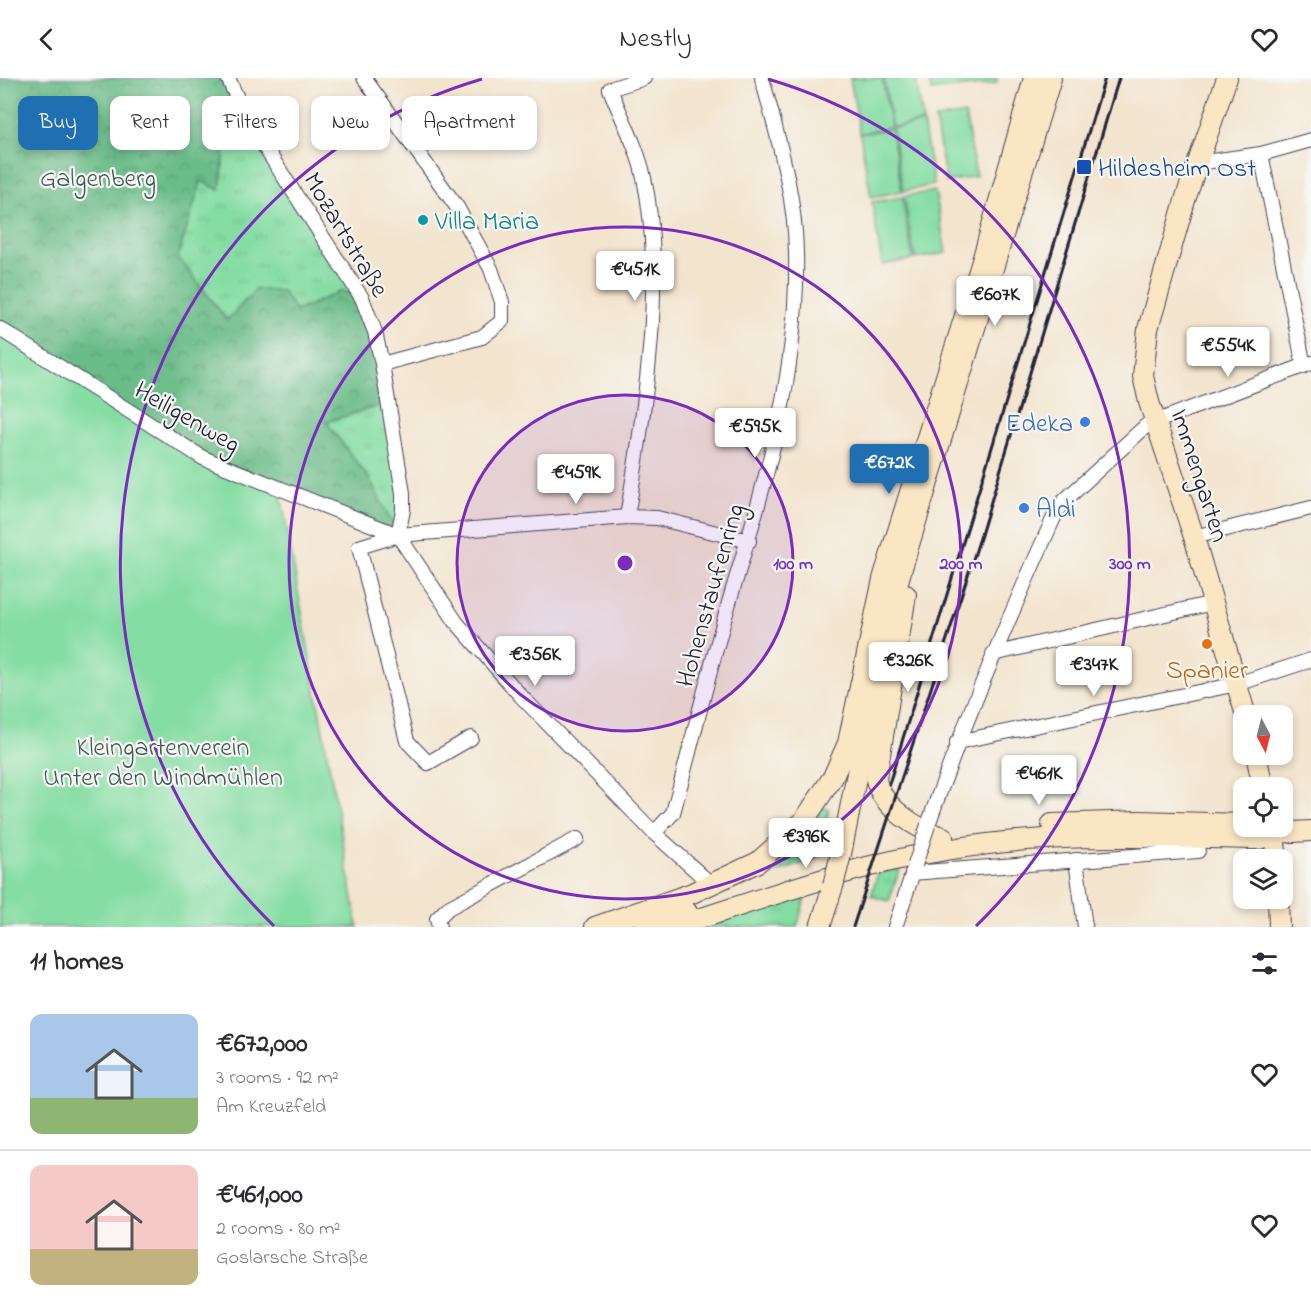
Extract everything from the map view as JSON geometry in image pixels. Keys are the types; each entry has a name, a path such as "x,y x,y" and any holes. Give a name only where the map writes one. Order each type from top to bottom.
{"main road":[{"path":"834,856 848,743 883,579 978,272 1034,78"},
{"path":"807,927 818,883 834,856 886,627 1052,78"},
{"name":"Immengarten","path":"1227,78 1198,163 1148,329 1143,376 1155,422 1194,537 1243,705"},
{"path":"912,538 908,585 876,779 879,793 891,807 936,831"},
{"path":"595,927 712,885 758,862 790,837 824,792 848,743"},
{"path":"644,927 818,883 891,848 936,831 1082,822 1233,824"},
{"path":"1293,830 1311,831"},
{"path":"674,927 910,856 997,842 1055,836 1122,835 1259,839 1261,837"},
{"path":"818,883 820,927"},
{"path":"696,927 736,908"},
{"path":"1278,909 1279,927"}],"street":[{"name":"Mozartstraße","path":"228,78 246,118 362,298 375,332 403,493 403,510 398,535"},
{"path":"364,78 456,207 490,269 502,302 502,321 482,338 382,363"},
{"path":"627,517 643,417 654,243 644,176 610,89 644,78"},
{"name":"Hohenstaufenring","path":"654,833 673,813 733,590 768,475 787,387 795,318 796,249 786,172 762,78"},
{"path":"1198,163 1261,154 1311,140"},
{"path":"895,927 914,869 936,831 957,742 993,654 1059,507 1138,432 1155,422 1307,365 1261,154"},
{"name":"Heiligenweg","path":"0,329 203,458 398,535"},
{"path":"1194,537 1311,508"},
{"path":"471,738 428,763 406,741 360,547 398,535 627,517 657,518 749,541"},
{"path":"398,535 456,622 520,695 654,833 712,885"},
{"path":"993,654 1213,603"},
{"path":"957,742 1237,684 1311,660"},
{"path":"439,927 437,919 448,908 577,839"},
{"path":"914,869 1198,851"},
{"path":"1076,860 1085,927"}],"green space":[{"name":"Galgenberg","path":"0,78 228,78 231,89 229,96 202,96 202,150 224,150 220,190 201,181 178,257 227,320 256,289 282,291 296,311 342,291 362,298 388,403 326,422 370,480 398,535 203,458 0,329"},
{"path":"850,78 882,78 891,127 860,133"},
{"path":"884,78 916,78 923,122 892,127"},
{"path":"929,78 997,78 997,83 931,91"},
{"path":"965,114 976,176 946,182 935,119"},
{"path":"923,123 934,185 903,191 892,128"},
{"path":"891,129 902,191 871,197 860,134"},
{"path":"224,150 269,150 362,298 342,291 296,311 227,321 177,257 201,180 219,190"},
{"path":"935,191 946,253 915,259 904,196"},
{"path":"902,197 913,259 882,265 872,202"},
{"name":"Kleingartenverein Unter den Windmühlen","path":"0,329 203,458 280,490 358,927 0,927"},
{"path":"388,403 403,493 398,535 369,479 326,422"},
{"path":"823,807 829,810 817,859 712,894 753,873"},
{"path":"900,868 889,901 871,896 878,873"},
{"path":"806,894 797,927 708,927 725,917"}],"railway":[{"path":"889,784 1105,78"},
{"path":"853,927 980,538 1119,78"}],"place":[{"name":"Hildesheim Ost","path":"1084,167"},
{"name":"Villa Maria","path":"423,220"},
{"name":"Edeka","path":"1085,422"},
{"name":"Aldi","path":"1024,508"},
{"name":"Spanier","path":"1207,644"}]}
